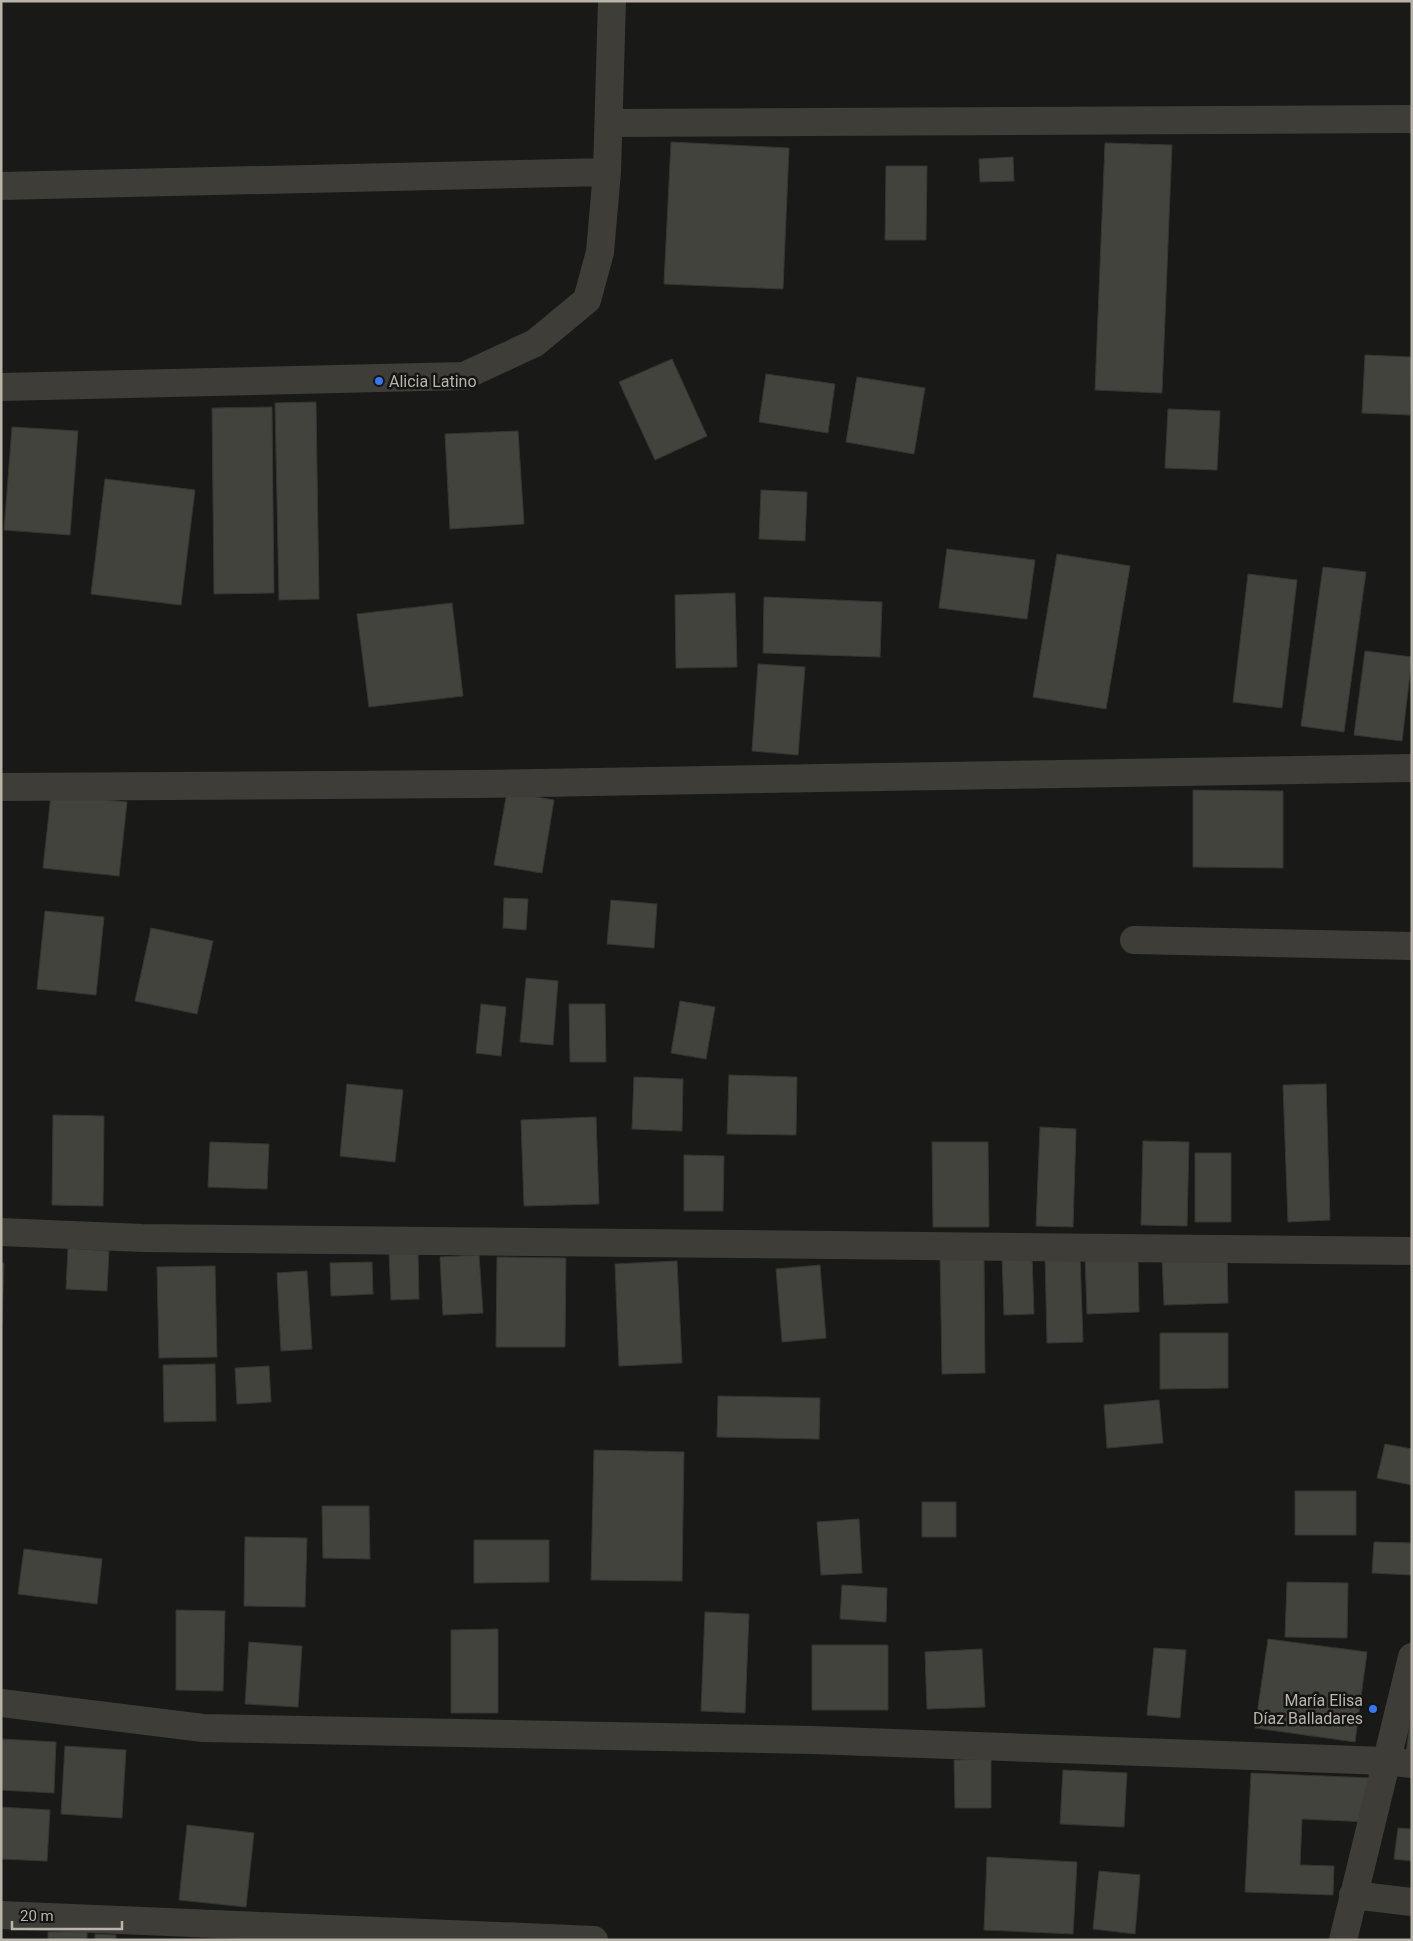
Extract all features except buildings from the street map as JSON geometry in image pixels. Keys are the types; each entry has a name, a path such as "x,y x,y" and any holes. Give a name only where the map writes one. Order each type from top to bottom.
{"street":[{"path":"1,387 464,376 535,343 587,300 600,252 607,172 612,1"},
{"path":"609,123 1412,119"},
{"path":"1,186 607,172"},
{"path":"1,787 505,783 1412,768"},
{"path":"1134,940 1412,946"},
{"path":"1,1232 142,1238 1412,1251"},
{"path":"1343,1940 1412,1656"},
{"path":"1,1703 203,1728 812,1740 1385,1761 1412,1764"},
{"path":"1353,1895 1412,1902"},
{"path":"1,1915 594,1940"}],"place":[{"name":"Alicia Latino","path":"379,381"},
{"name":"María Elisa Díaz Balladares","path":"1373,1709"}]}
